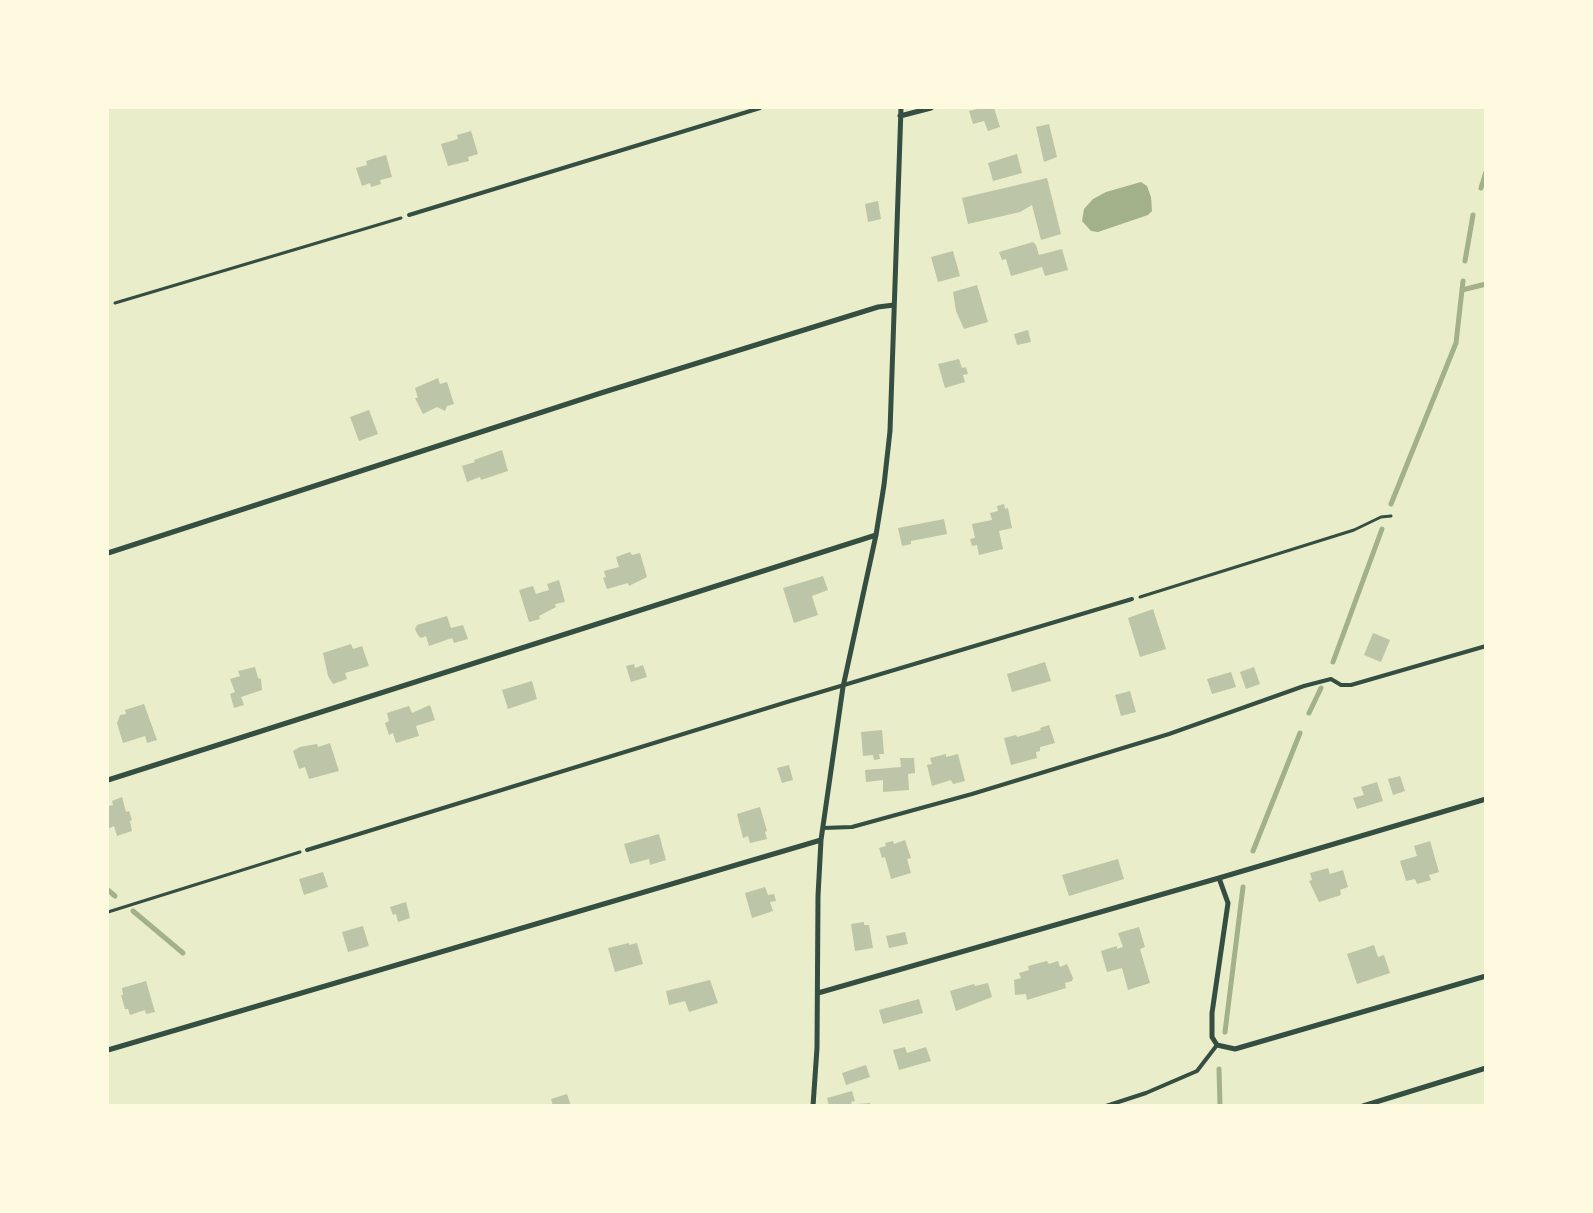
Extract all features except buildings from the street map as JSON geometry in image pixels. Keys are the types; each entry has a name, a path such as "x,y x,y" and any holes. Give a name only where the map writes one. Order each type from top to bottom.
{"street":[{"path":"813,1106 818,993 818,896 821,840 843,687 876,536 890,431 901,108"},
{"path":"900,116 931,108"},
{"path":"108,552 601,393 878,307 894,305"},
{"path":"108,780 876,536"},
{"path":"818,993 1486,799"},
{"path":"108,1050 821,840"},
{"path":"1219,878 1228,904 1212,1013 1212,1037 1217,1045 1235,1049 1486,976"},
{"path":"1362,1106 1486,1068"}],"lane":[{"path":"409,216 760,108"},
{"path":"307,850 787,702 843,687 1132,599"},
{"path":"823,828 852,827 972,794 1169,734 1304,686 1331,679 1341,685 1351,685 1486,646"},
{"path":"1106,1106 1146,1093 1197,1070 1217,1045"}],"path":[{"path":"114,303 409,216"},
{"path":"1132,599 1354,530 1381,517 1391,516"},
{"path":"108,912 307,850"}],"shaded area":[{"path":"1141,182 1147,186 1151,197 1152,211 1148,215 1098,232 1091,231 1082,221 1084,209 1093,199 1106,192"}],"waterway":[{"path":"1481,188 1486,172"},
{"path":"1465,261 1473,215"},
{"path":"1391,504 1456,343 1463,281"},
{"path":"1462,290 1486,284"},
{"path":"1333,662 1382,529"},
{"path":"1309,713 1321,688"},
{"path":"1253,851 1300,733"},
{"path":"1225,1032 1243,887"},
{"path":"108,890 115,896"},
{"path":"133,911 183,953"},
{"path":"1219,1069 1220,1106"}]}
